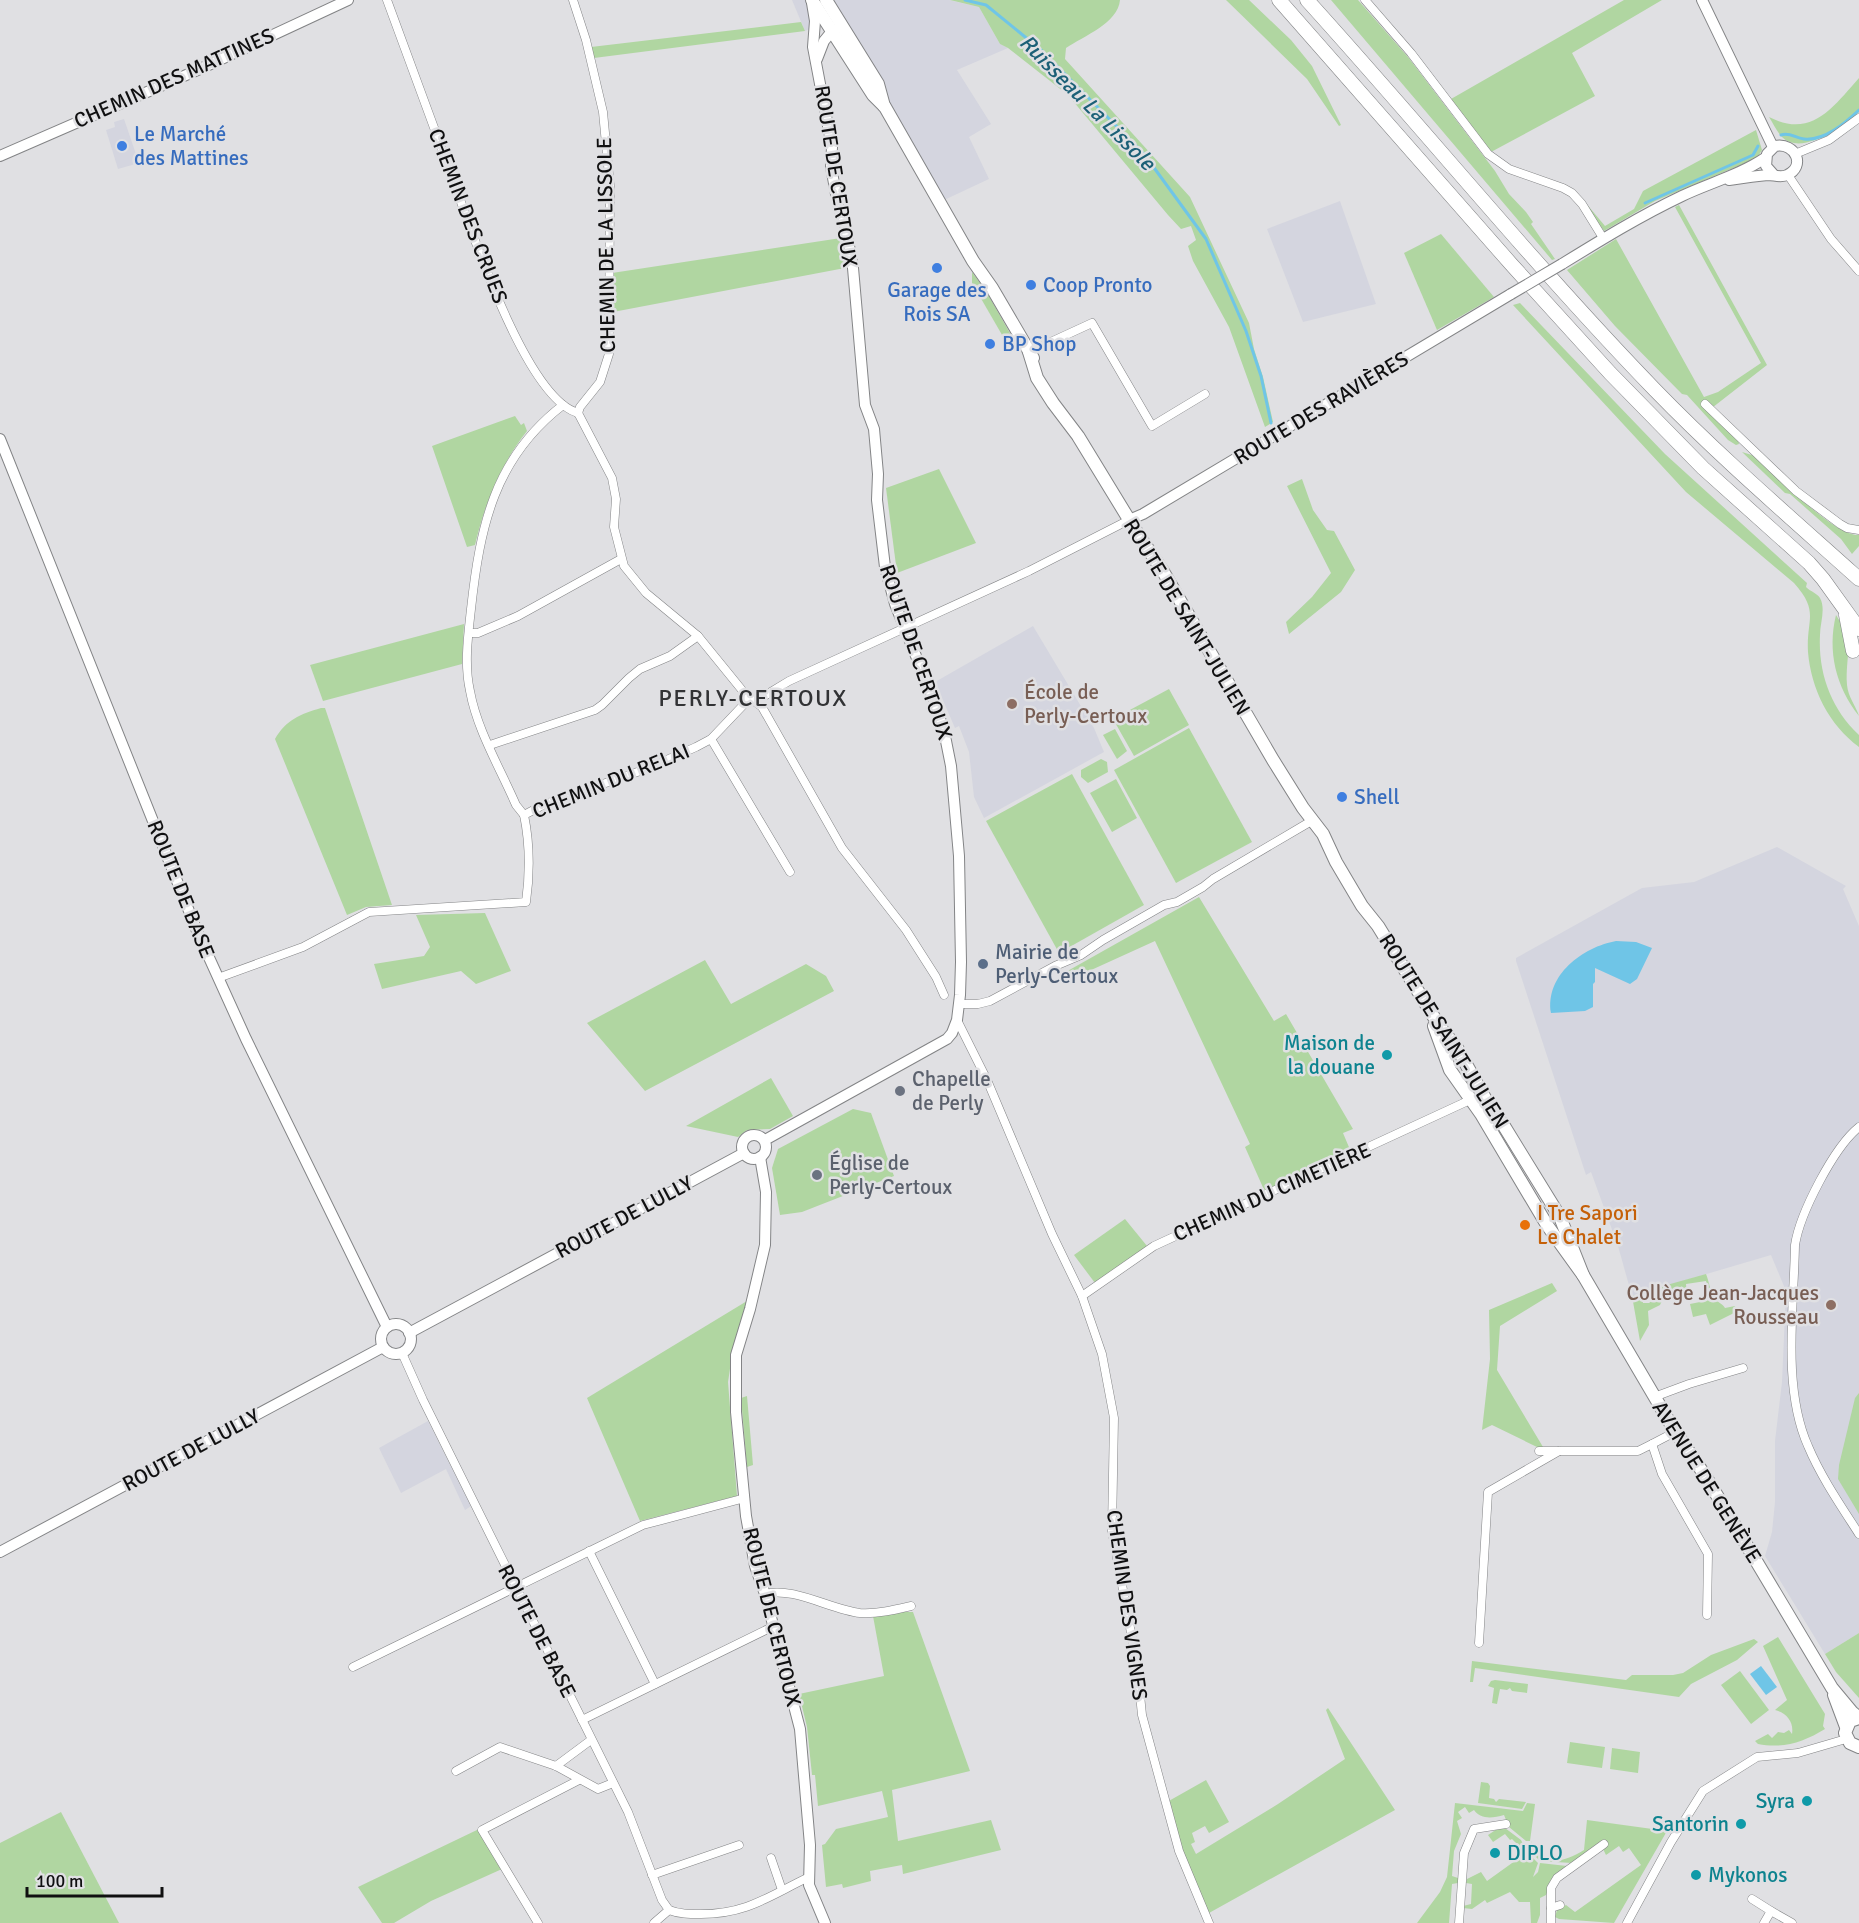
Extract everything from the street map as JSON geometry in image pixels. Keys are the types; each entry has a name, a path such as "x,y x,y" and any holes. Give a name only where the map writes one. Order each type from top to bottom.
{"highway":[{"path":"1279,0 1596,358 1704,468 1809,563 1859,629"},
{"path":"1307,0 1534,260 1656,391 1747,479 1859,579"},
{"path":"1835,557 1859,569"},
{"path":"1844,607 1853,651"}],"main road":[{"name":"ROUTE DE SAINT-JULIEN","path":"811,0 837,27 878,84 885,107 972,261 992,288 1029,352 1061,400 1064,416 1167,578 1358,907 1377,931 1435,1028 1450,1070 1470,1100 1504,1126 1540,1185"},
{"name":"ROUTE DE SAINT-JULIEN","path":"826,0 837,27"},
{"name":"ROUTE DE SAINT-JULIEN","path":"1309,820 1313,819 1323,834 1336,862 1362,906 1378,926 1440,1027 1457,1048 1502,1150 1527,1194"},
{"path":"1519,1179 1532,1172"},
{"name":"AVENUE DE GENÈVE","path":"1540,1185 1560,1217 1561,1236"},
{"name":"AVENUE DE GENÈVE","path":"1527,1194 1561,1236 1654,1397 1706,1477 1832,1688 1859,1718"},
{"name":"AVENUE DE GENÈVE","path":"1832,1688 1846,1733"},
{"path":"1859,1718 1853,1719 1846,1733 1852,1745 1859,1747"}],"street":[{"name":"CHEMIN DES MATTINES","path":"0,156 169,83 348,0"},
{"name":"CHEMIN DES CRUES","path":"387,0 499,301 535,370 563,405 568,410 578,413"},
{"name":"CHEMIN DE LA LISSOLE","path":"573,0 586,40 603,112 610,206 609,354 600,382 580,406 578,413"},
{"name":"ROUTE DE CERTOUX","path":"765,1140 944,1041 952,1033 957,1020 959,1004 961,915 957,825 949,755 937,708 890,590 883,558 877,500 878,474 874,429 865,405 853,268 831,167 832,147 813,46 814,16 811,0"},
{"path":"1365,0 1411,53 1488,154 1509,169 1572,193 1604,238 1685,194 1720,181 1766,158"},
{"path":"1702,0 1773,147"},
{"name":"ROUTE DE CERTOUX","path":"816,59 824,41 837,27"},
{"path":"1795,154 1829,140 1859,118"},
{"path":"1720,181 1788,175 1796,165 1795,154 1785,145 1773,147 1768,151 1767,169 1774,175"},
{"path":"1788,175 1822,226 1859,271"},
{"name":"ROUTE DES RAVIÈRES","path":"1129,520 1143,514 1604,238"},
{"path":"1029,352 1092,323 1152,426 1205,394"},
{"path":"1705,404 1796,491 1846,528 1859,530"},
{"path":"524,815 516,805 489,745 469,690 467,655 474,579 484,525 506,469 530,435 563,405"},
{"path":"578,413 612,478 616,499 614,527 624,566 636,582 698,636 753,700 762,707 842,848 906,930 936,976 944,995"},
{"name":"ROUTE DE BASE","path":"0,439 116,731 218,978 387,1327"},
{"name":"CHEMIN DU RELAI","path":"218,978 303,947 369,912 526,902 529,885 528,835 524,815 545,804 646,769 696,747 711,739 753,700 789,681 1029,571 1129,520"},
{"path":"469,633 478,633 518,616 621,559"},
{"path":"489,745 595,710 628,678 670,656 698,636"},
{"name":"CHEMIN DU RELAI","path":"711,739 790,872"},
{"path":"959,1004 984,1003 1054,966 1081,955 1103,939 1164,905 1177,902 1203,887 1309,820"},
{"name":"CHEMIN DES VIGNES","path":"957,1020 987,1080 1052,1234 1082,1296 1102,1354 1111,1394 1114,1433 1112,1531 1137,1665 1142,1715 1179,1851 1209,1923"},
{"name":"CHEMIN DU CIMETIÈRE","path":"1082,1296 1154,1246 1470,1100"},
{"path":"1859,1127 1845,1140 1837,1152 1803,1214 1798,1230 1795,1245 1792,1378 1798,1419 1806,1443 1859,1534"},
{"path":"757,1135 765,1140 766,1149 760,1157 750,1158 744,1153 743,1142 749,1136 757,1135"},
{"name":"ROUTE DE LULLY","path":"409,1333 744,1153"},
{"name":"ROUTE DE CERTOUX","path":"760,1157 766,1192 765,1245 735,1363 736,1412 745,1498 757,1577 765,1594 800,1729 810,1845 810,1888 825,1923"},
{"path":"397,1324 406,1328 409,1333 410,1343 402,1353 393,1354 383,1347 381,1335 387,1327 397,1324"},
{"name":"ROUTE DE LULLY","path":"0,1552 383,1347"},
{"name":"ROUTE DE BASE","path":"402,1353 515,1587 628,1812 664,1904 669,1910"},
{"path":"1654,1397 1689,1383 1743,1368"},
{"path":"1539,1451 1638,1451 1675,1432"},
{"path":"1652,1444 1662,1474 1708,1554 1707,1615"},
{"path":"1479,1643 1488,1492 1559,1451"},
{"path":"353,1667 643,1525 745,1498"},
{"path":"589,1551 655,1684"},
{"path":"765,1594 779,1592 860,1613 886,1612 911,1606"},
{"path":"582,1720 774,1626"},
{"path":"1627,1923 1671,1842 1703,1791 1757,1756 1798,1753 1846,1733"},
{"path":"556,1766 591,1740"},
{"path":"456,1771 500,1747 556,1766 598,1789 613,1783"},
{"path":"538,1923 482,1830 579,1780"},
{"path":"1459,1923 1464,1853 1474,1829 1506,1824"},
{"path":"1551,1923 1551,1888 1557,1878 1604,1844"},
{"path":"652,1875 739,1845"},
{"path":"771,1858 782,1890"},
{"path":"654,1923 669,1910 690,1914 732,1912 748,1907 809,1877"},
{"path":"1752,1899 1792,1923"},
{"path":"1551,1908 1560,1905"},
{"path":"1764,1923 1771,1911"}],"shaded area":[{"path":"792,0 949,0 979,7 1000,44 1008,48 957,70 991,124 969,137 989,179 942,201 832,20 805,31"},
{"name":"Le Marché des Mattines","path":"124,119 139,163 118,169 106,130 115,127 114,122"},
{"path":"1340,201 1376,304 1303,322 1267,229"},
{"name":"École de Perly-Certoux","path":"1033,626 1094,728 1104,752 984,818 974,797 969,752 959,726 955,728 935,682"},
{"path":"1777,847 1846,886 1843,889 1859,926 1859,1633 1825,1654 1765,1556 1772,1532 1775,1502 1775,1441 1782,1382 1786,1291 1771,1255 1632,1296 1618,1246 1591,1172 1586,1175 1516,961 1516,958 1642,888 1694,882"},
{"path":"428,1421 471,1506 465,1510 446,1469 401,1493 379,1448"}],"green space":[{"path":"950,0 1120,0 1118,8 1107,22 1066,48 1065,59 1190,197 1249,323 1273,422 1265,427 1229,327 1193,261 1188,246 1196,240 1191,226 1181,229 1068,95 1000,44 979,7"},
{"path":"1226,0 1249,0 1291,40 1312,66 1341,125 1339,126 1307,79"},
{"path":"1331,0 1358,0 1408,57 1495,171 1509,194 1526,212 1533,222 1531,224 1555,259 1552,260"},
{"path":"1624,0 1662,0 1572,53 1595,96 1491,152 1451,99"},
{"path":"801,22 805,31 594,58 591,47"},
{"path":"1859,78 1859,112 1822,137 1800,143 1790,142 1780,135 1769,117 1784,123 1810,122 1830,109"},
{"path":"1756,130 1762,150 1757,158 1655,201 1604,231 1579,195 1605,226 1634,209 1643,191"},
{"path":"1679,205 1767,365 1708,411 1738,440 1739,444 1736,445 1728,440 1687,395 1682,394 1615,326 1567,270 1616,239 1704,397 1718,392 1761,363 1675,207"},
{"path":"1441,234 1494,297 1437,330 1404,253"},
{"path":"841,238 845,268 613,312 612,273"},
{"path":"972,272 986,291 1019,349 1009,347 972,283"},
{"path":"1520,303 1665,454 1807,583 1806,587 1819,596 1823,607 1820,649 1824,676 1828,690 1841,714 1859,735 1859,747 1830,717 1818,693 1808,652 1809,609 1802,593 1794,583 1686,492 1513,305"},
{"path":"515,416 521,425 524,423 527,431 501,471 475,545 467,547 432,446"},
{"path":"1742,452 1755,456 1821,516 1849,533 1859,535 1859,546 1852,554 1841,539 1790,494 1785,493"},
{"path":"939,469 976,543 897,573 886,488"},
{"path":"1302,479 1313,510 1327,530 1334,531 1355,570 1341,592 1289,634 1286,622 1312,597 1331,573 1287,486"},
{"path":"1836,615 1848,642 1847,685 1859,716 1844,693 1835,668 1833,628"},
{"path":"464,624 462,664 323,701 310,665"},
{"path":"1169,689 1189,725 1134,756 1113,719"},
{"path":"325,708 392,905 366,907 347,915 275,739 294,719"},
{"path":"1189,728 1252,842 1176,883 1114,770"},
{"path":"1115,729 1127,751 1117,759 1103,735"},
{"path":"1101,759 1107,762 1108,772 1088,783 1081,777 1081,770"},
{"path":"1072,774 1144,905 1059,953 986,821"},
{"path":"1116,779 1137,818 1112,832 1090,793"},
{"path":"1199,897 1274,1021 1286,1014 1353,1129 1343,1133 1351,1152 1265,1192 1245,1147 1250,1144 1155,941 1067,981 1064,973"},
{"path":"485,913 511,971 476,984 461,971 382,989 374,964 424,956 430,947 416,915"},
{"path":"705,960 731,1004 806,964 826,976 834,991 645,1091 587,1023"},
{"path":"771,1078 793,1116 770,1129 747,1130 738,1137 686,1126"},
{"path":"853,1109 871,1113 894,1176 802,1212 780,1215 772,1168 778,1149"},
{"path":"1125,1219 1147,1246 1095,1283 1074,1255"},
{"path":"1706,1274 1714,1298 1725,1308 1735,1306 1736,1312 1710,1325 1706,1314 1693,1317 1690,1304 1710,1300 1706,1281 1686,1284 1687,1296 1684,1301 1679,1299 1678,1292 1665,1294 1660,1305 1648,1311 1649,1325 1640,1341 1632,1296 1642,1293 1643,1303 1649,1303 1657,1297 1656,1288"},
{"path":"1552,1283 1557,1291 1500,1326 1497,1370 1543,1447 1537,1447 1492,1425 1482,1430 1490,1359 1489,1310"},
{"path":"747,1301 728,1382 737,1496 640,1521 587,1398"},
{"path":"1859,1393 1859,1514 1838,1479 1839,1465 1855,1398"},
{"path":"747,1396 753,1465 747,1467 741,1398"},
{"path":"913,1612 970,1771 892,1790 898,1841 991,1820 1001,1850 903,1874 902,1865 870,1871 871,1881 843,1888 842,1884 826,1887 822,1845 836,1829 888,1817 882,1791 818,1806 807,1727 799,1694 884,1676 873,1616"},
{"path":"1859,1633 1859,1698 1836,1672 1825,1654"},
{"path":"1778,1637 1825,1714 1823,1726 1825,1729 1809,1738 1776,1746 1758,1744 1755,1741 1768,1734 1772,1738 1778,1732 1784,1733 1789,1730 1792,1734 1789,1719 1783,1713 1775,1710 1787,1700 1763,1646"},
{"path":"1754,1639 1758,1642 1737,1660 1691,1684 1679,1697 1475,1668 1473,1682 1470,1682 1472,1661 1626,1680 1632,1675 1673,1675 1683,1673 1711,1655"},
{"path":"1740,1671 1769,1710 1751,1724 1721,1685"},
{"path":"1491,1681 1528,1684 1527,1693 1512,1691 1510,1688 1500,1689 1497,1704 1492,1703 1494,1688 1488,1686"},
{"path":"1328,1708 1395,1810 1209,1913 1188,1877 1167,1802 1206,1780 1229,1822 1209,1833 1205,1826 1192,1833 1195,1842 1191,1844 1196,1854 1278,1804 1345,1759 1326,1710"},
{"path":"1570,1742 1605,1747 1602,1768 1567,1763"},
{"path":"1612,1748 1640,1752 1638,1773 1610,1769"},
{"path":"1481,1782 1488,1783 1489,1798 1496,1802 1499,1799 1526,1802 1522,1809 1478,1803"},
{"path":"1455,1803 1523,1811 1527,1803 1535,1804 1530,1841 1526,1841 1509,1827 1504,1815 1484,1817 1474,1810 1469,1813 1465,1807 1458,1812 1462,1818 1457,1821 1461,1834 1454,1851 1452,1876 1458,1878 1458,1883 1452,1884 1449,1923 1417,1923 1440,1892 1447,1877"},
{"path":"61,1812 119,1923 0,1923 0,1843"},
{"path":"1587,1820 1667,1831 1614,1923 1555,1917 1557,1910 1566,1905 1575,1912 1641,1865 1629,1848 1623,1852 1619,1846 1606,1855 1603,1849 1572,1863 1540,1861 1529,1850 1532,1841 1531,1849 1543,1858 1556,1860 1577,1854 1584,1850"},
{"path":"1505,1828 1521,1840 1527,1852 1538,1863 1533,1877 1538,1872 1540,1863 1567,1866 1552,1880 1546,1895 1540,1898 1540,1915 1537,1923 1531,1923 1530,1902 1519,1902 1510,1892 1487,1903 1485,1900 1472,1909 1463,1908 1471,1904 1472,1884 1466,1883 1467,1879 1481,1872 1487,1881 1526,1853 1505,1834 1493,1842 1488,1835 1497,1829"},
{"path":"479,1829 502,1869 431,1901 394,1923 382,1923 358,1887"}],"water":[{"path":"1616,941 1636,942 1652,948 1637,979 1630,984 1595,968 1593,1007 1585,1011 1551,1013 1554,987 1560,975 1569,965 1591,949"},
{"path":"1761,1666 1777,1687 1766,1695 1750,1674"}],"waterway":[{"name":"Ruisseau La Lissole","path":"965,0 986,5 1041,50 1144,154 1206,239 1246,331 1261,376 1271,423"},
{"path":"1781,135 1804,139 1819,137 1841,125 1859,110"},
{"path":"1645,203 1753,155 1758,146"}],"place":[{"name":"Le Marché des Mattines","path":"122,146"},
{"name":"Garage des Rois SA","path":"937,268"},
{"name":"Coop Pronto","path":"1031,285"},
{"name":"BP Shop","path":"990,344"},
{"name":"École de Perly-Certoux","path":"1012,704"},
{"name":"Shell","path":"1342,797"},
{"name":"Mairie de Perly-Certoux","path":"983,964"},
{"name":"Maison de la douane","path":"1387,1055"},
{"name":"Chapelle de Perly","path":"900,1091"},
{"name":"Église de Perly-Certoux","path":"817,1175"},
{"name":"I Tre Sapori Le Chalet","path":"1525,1225"},
{"name":"Collège Jean-Jacques Rousseau","path":"1831,1305"},
{"name":"Syra","path":"1807,1801"},
{"name":"Santorin","path":"1741,1824"},
{"name":"DIPLO","path":"1495,1853"},
{"name":"Mykonos","path":"1696,1875"}],"district":[{"name":"PERLY-CERTOUX","path":"753,698"}]}
